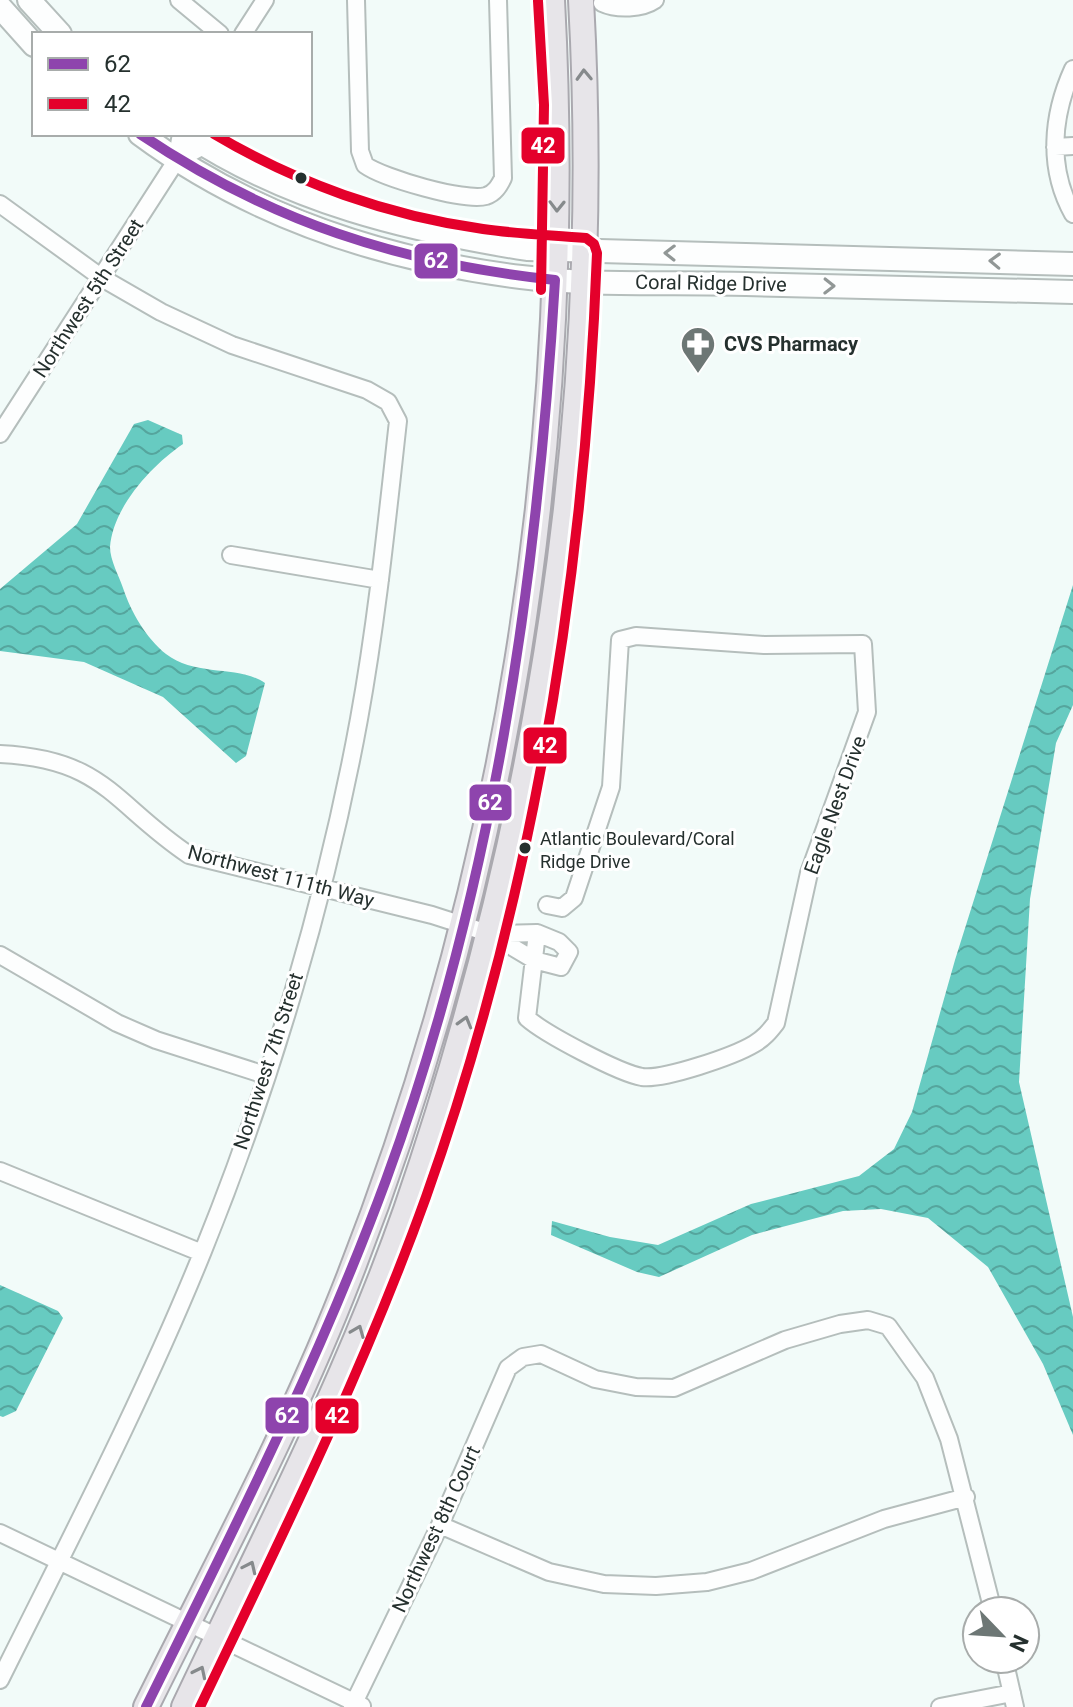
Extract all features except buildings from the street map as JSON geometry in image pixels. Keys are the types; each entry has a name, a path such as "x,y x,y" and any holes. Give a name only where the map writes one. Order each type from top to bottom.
{"main road":[{"path":"29,0 58,32"},
{"path":"146,1707 340,1300 407,1117 465,927 501,762 532,568 548,405 556,251 558,105 552,0"},
{"path":"184,1707 323,1411 399,1229 491,934 525,781 558,591 571,465 583,281 585,85 593,2"},
{"path":"0,7 32,43"},
{"name":"Coral Ridge Drive","path":"143,136 176,161 267,210 350,242 433,263 555,280 1073,292"},
{"name":"Coral Ridge Drive","path":"201,138 282,185 357,214 459,238 556,251 1073,264"}],"street":[{"path":"179,0 218,32"},
{"path":"244,32 265,0"},
{"path":"356,0 360,151 365,165 410,184 486,196 497,189 503,178 498,0"},
{"path":"593,2 623,7 647,5 655,0"},
{"path":"1073,69 1055,118 1055,147 1060,177 1073,214"},
{"name":"Northwest 5th Street","path":"176,161 181,136"},
{"name":"Northwest 5th Street","path":"1,432 176,161 201,138"},
{"path":"1055,147 1073,146"},
{"path":"0,204 102,278"},
{"name":"Northwest 7th Street","path":"0,1680 59,1561 202,1253 265,1075 321,890 358,720 380,580 398,421 388,402 367,390 232,345 161,312 102,278"},
{"path":"231,555 380,580"},
{"name":"Eagle Nest Drive","path":"537,933 527,1018 542,1031 640,1077 659,1077 750,1046 765,1037 776,1023 809,873 825,822 861,735 867,690 863,644 764,645 636,636 620,640 611,787 574,898 562,908 547,905"},
{"name":"Northwest 111th Way","path":"0,754 58,762 93,776 122,797 159,834 189,855 432,915 491,934"},
{"path":"537,933 559,942 569,952 561,967 534,960 491,934 537,933"},
{"path":"0,955 117,1023 265,1075"},
{"path":"0,1171 202,1253"},
{"name":"Northwest 8th Court","path":"357,1705 508,1368 523,1357 541,1354 595,1379 636,1387 674,1388 785,1340 868,1320 888,1326 925,1378 966,1497"},
{"path":"440,1525 549,1572 604,1584 656,1586 707,1582 751,1571 884,1519 966,1497 989,1595"},
{"path":"0,1533 357,1705"},
{"path":"940,1707 1014,1700 1008,1675"}],"water":[{"path":"148,420 182,435 183,444 147,475 126,502 113,532 111,557 135,615 166,654 190,666 243,674 265,683 246,756 236,763 163,697 84,662 0,651 0,589 77,524 134,424"},
{"path":"1073,585 1073,705 1056,743 1030,899 1019,1082 1073,1317 1073,1435 1043,1364 988,1267 928,1218 881,1209 843,1211 752,1235 659,1277 637,1272 551,1235 552,1221 610,1237 658,1245 751,1204 859,1176 894,1149 912,1112 955,960"},
{"path":"0,1285 58,1311 63,1318 16,1411 3,1417 0,1416"}],"transit line":[{"name":"42","path":"538,1 544,105 541,290"},
{"name":"62","path":"143,136 238,192 338,234 443,262 555,280 547,395 522,623 504,736 455,960 423,1071 360,1248 273,1446 146,1707"},
{"name":"42","path":"200,1707 319,1455 375,1327 426,1197 464,1083 497,967 548,731 566,612 591,373 597,253 594,244 586,238 483,229 378,206 277,168 217,136"}],"place":[{"name":"CVS Pharmacy","path":"698,375"},
{"name":"Atlantic Boulevard/Coral Ridge Drive","path":"525,848"}]}
